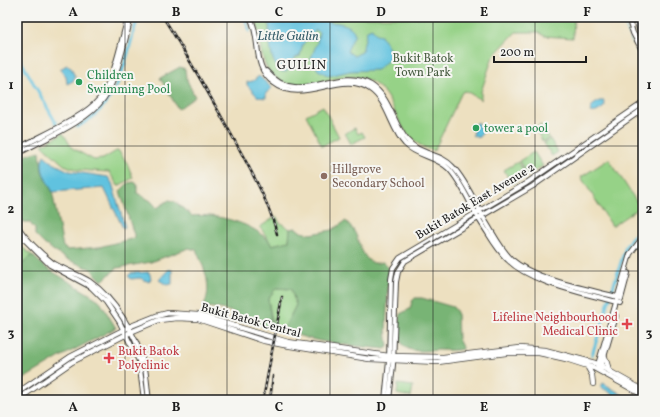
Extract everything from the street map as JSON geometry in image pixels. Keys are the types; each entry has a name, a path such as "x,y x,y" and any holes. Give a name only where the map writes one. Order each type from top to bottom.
{"main road":[{"name":"Bukit Batok Central","path":"127,331 164,319 198,319 284,345 344,356 391,358"},
{"path":"17,393 64,361 127,331"},
{"path":"17,400 70,363 127,331"},
{"path":"391,358 443,357 520,348 551,351 599,368 643,395"},
{"path":"391,358 438,362 506,353 550,355 587,366 609,370 643,390"},
{"path":"605,357 609,370"},
{"path":"587,366 592,375 594,384"}],"street":[{"path":"17,149 82,113 100,97 110,78 129,17"},
{"path":"17,154 84,116 104,98 112,82 129,17"},
{"path":"250,17 253,25 258,61 266,75 274,83 287,90 297,91 350,83 361,84 370,89 378,97 404,143 414,151 439,161 447,167 478,213"},
{"path":"253,17 261,61 272,78 283,85 296,88 349,80 359,80 371,85 382,96 408,142 419,150 443,158 453,167 480,217 503,249 520,265 539,275 617,300"},
{"path":"628,17 638,44 643,52"},
{"path":"635,17 643,40"},
{"name":"Bukit Batok East Avenue 2","path":"391,358 391,279 396,264 407,253 478,213 548,170 643,103"},
{"name":"Bukit Batok East Avenue 2","path":"391,358 396,282 401,267 412,256 538,183 643,109"},
{"path":"17,226 26,237 53,263 87,280 103,293 114,305 144,363 149,400"},
{"path":"17,232 50,265 91,287 106,302 127,331 139,361 144,400"},
{"path":"599,368 630,254 643,237"},
{"path":"599,368 605,357 617,300 633,255 643,241"},
{"path":"385,400 391,358"},
{"path":"389,400 391,358"}],"green space":[{"name":"Bukit Batok Town Park","path":"255,17 574,17 573,38 544,36 539,32 516,32 493,56 481,92 481,100 466,91 462,92 434,151 420,145 410,137 402,127 386,96 379,87 368,80 356,77 345,77 296,85 285,83 274,76 265,64 262,56"},
{"path":"180,67 185,69 186,78 195,97 178,109 160,78"},
{"path":"323,106 339,137 322,146 306,115"},
{"path":"541,125 549,138 543,142 535,128"},
{"path":"355,128 358,134 362,132 365,137 351,144 345,133"},
{"path":"63,133 72,148 94,160 103,159 118,150 127,163 133,178 118,186 109,172 78,170 64,165 42,145"},
{"path":"550,139 558,152 552,156 544,143"},
{"path":"40,151 42,171 52,191 63,247 68,250 99,247 135,238 120,191 128,183 134,182 137,184 137,193 151,201 157,208 169,200 174,201 192,216 213,216 224,218 247,226 257,231 272,245 289,241 290,229 296,228 301,232 311,234 332,230 346,221 354,231 367,258 371,262 383,262 389,268 386,330 388,347 385,349 319,341 294,334 284,329 296,305 291,289 276,288 268,299 272,328 268,328 228,311 206,307 204,305 207,298 208,284 202,263 196,250 189,248 151,262 117,268 102,281 91,269 66,259 44,244 35,235 35,229 29,222 23,222 17,210 17,161 29,154"},
{"path":"534,152 543,166 528,175 519,161"},
{"path":"609,159 640,207 612,226 581,177"},
{"path":"518,162 527,176 512,184 504,170"},
{"path":"277,217 279,222 290,229 289,241 272,245 260,227"},
{"path":"19,245 32,255 17,269 17,246"},
{"path":"32,255 45,267 99,300 116,328 62,356 25,378 17,378 17,269"},
{"path":"276,288 291,289 296,305 284,329 273,327 268,299"},
{"path":"415,298 422,298 453,307 457,312 458,339 463,349 417,351 405,347 401,342 399,335 400,314 410,309 412,301"},
{"path":"398,384 413,386 411,397 397,394"}],"water":[{"name":"Little Guilin","path":"275,17 329,17 329,22 340,23 348,26 355,34 347,51 354,56 362,52 367,30 372,28 376,34 381,35 392,54 377,70 350,71 329,76 318,70 311,58 317,43 319,32 316,30 303,44 300,56 293,60 287,71 283,72 278,68 272,57 269,23"},
{"path":"67,65 71,67 75,77 73,81 67,84 66,76 60,69"},
{"path":"259,76 272,88 266,93 266,98 258,97 247,85 247,82 253,81"},
{"path":"599,101 604,101 605,106 596,112 590,112 592,106"},
{"name":"tower a pool","path":"478,122 479,127 484,131 478,138 472,135 474,133 472,129 473,125"},
{"path":"44,155 53,163 69,171 108,177 112,183 125,227 123,228 104,188 53,192 42,169 42,160"},
{"path":"169,269 172,270 172,284 167,285 159,280"},
{"path":"149,272 151,278 149,282 140,278 131,279 128,276 131,273"},
{"path":"603,383 631,400 622,400 601,387"}],"waterway":[{"path":"77,127 92,117 104,106 112,94 119,80 138,17"},
{"path":"245,17 249,31"},
{"path":"624,17 625,22"},
{"path":"625,26 632,43"},
{"path":"636,50 643,61"},
{"path":"17,54 56,123"},
{"path":"592,355 626,246 631,238 643,227"}],"railway":[{"path":"163,17 201,80 248,165 265,199 277,234"},
{"path":"263,400 282,297"},
{"path":"270,400 273,376"}],"place":[{"name":"Children Swimming Pool","path":"79,82"},
{"name":"tower a pool","path":"476,128"},
{"name":"Hillgrove Secondary School","path":"324,176"},
{"name":"Lifeline Neighbourhood Medical Clinic","path":"627,324"},
{"name":"Bukit Batok Polyclinic","path":"109,358"}],"district":[{"name":"GUILIN","path":"302,64"}]}
